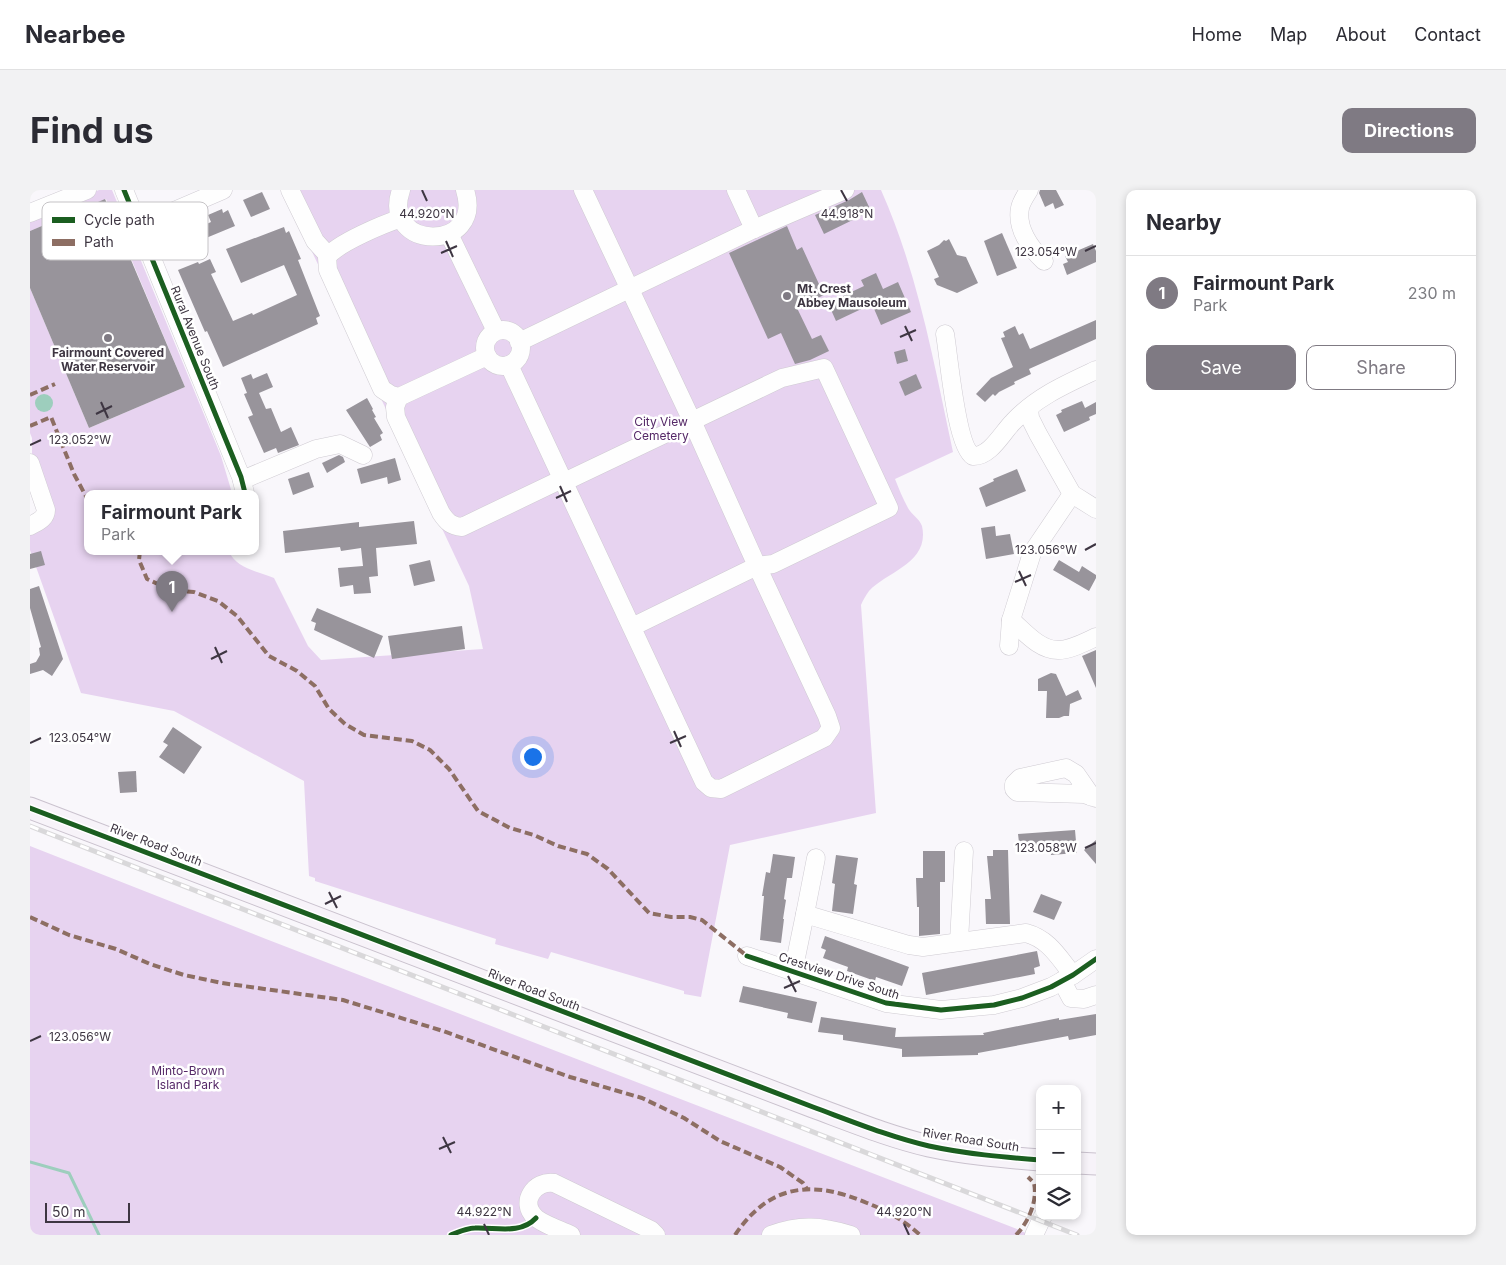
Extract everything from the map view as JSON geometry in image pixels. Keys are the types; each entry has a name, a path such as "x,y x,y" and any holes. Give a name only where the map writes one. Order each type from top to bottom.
{"main road":[{"name":"River Road South","path":"30,808 871,1128 928,1146 999,1157 1036,1160"},
{"path":"1081,1163 1096,1164"}],"street":[{"path":"57,202 87,190"},
{"name":"Rural Avenue South","path":"124,190 129,202"},
{"path":"195,202 223,190"},
{"path":"290,190 315,241 325,252 330,253"},
{"path":"401,190 398,196 398,208 402,218 408,227 417,234 427,237 449,234 458,228 468,208 468,197 465,190"},
{"path":"509,365 704,782 711,788 721,789 824,738 831,728 827,716 631,289 583,190"},
{"path":"736,190 754,230"},
{"path":"520,342 754,230 845,190"},
{"path":"1029,190 1020,206 1020,216 1028,243 1044,261"},
{"path":"30,213 42,208"},
{"path":"402,218 336,248 327,257 328,270 382,389 391,395 399,397 487,356"},
{"path":"449,234 496,332"},
{"name":"Rural Avenue South","path":"153,260 243,487"},
{"path":"507,331 512,333 520,342 521,348 518,358 509,365 496,365 487,356 485,346 487,340 496,332 507,331"},
{"path":"945,334 958,420 964,443 970,454 980,456 987,452 1016,419 1048,393 1096,370"},
{"path":"399,397 395,407 396,417 441,513 452,526 462,526 558,481 564,482 782,378 824,368 889,508 773,564 757,566 632,627"},
{"path":"1029,408 1030,418 1072,494 1096,509"},
{"path":"243,487 316,449 340,444 362,455"},
{"path":"30,463 45,504 46,515 30,526"},
{"path":"1009,646 1012,620 1032,553 1072,494"},
{"path":"1012,620 1033,640 1045,647 1058,650 1070,648 1096,637"},
{"path":"960,942 964,851"},
{"path":"793,972 816,858"},
{"path":"806,914 923,947 1026,933 1047,942 1068,978 1071,998 1084,999 1096,995"},
{"name":"Crestview Drive South","path":"747,956 886,1003 941,1010 994,1005 1022,998 1068,978 1096,959"},
{"path":"571,1235 536,1218 530,1211 528,1204 530,1194 534,1189 543,1184 554,1183 651,1230 656,1235"},
{"path":"1034,1235 1041,1220"},
{"path":"771,1235 811,1226 851,1235"}],"green space":[{"name":"City View Cemetery","path":"99,190 112,190 117,202 107,202 106,199 99,202 70,202"},
{"name":"City View Cemetery","path":"283,190 881,190 894,221 915,286 932,352 953,452 895,479 908,508 922,526 923,539 920,549 914,558 869,591 861,605 876,813 730,845 701,997 684,994 684,991 551,952 548,959 495,944 496,939 315,881 315,878 309,876 304,781 174,711 81,693 30,550 30,534 54,517 32,454 32,438 30,433 30,288 89,428 185,387 132,260 141,260 221,456 231,490 84,490 84,555 231,555 236,562 274,578 308,646 321,660 483,649 469,586"},
{"name":"City View Cemetery","path":"42,214 42,226 30,231 30,219"},
{"name":"Minto-Brown Island Park","path":"30,846 266,939 1030,1235 30,1235"}],"shaded area":[{"path":"44,394 50,397 53,403 50,409 44,412 38,409 35,403 38,397"}],"building":[{"path":"1040,190 1056,190 1064,205 1055,209 1053,203 1045,207 1039,193"},
{"path":"262,192 270,209 251,217 243,200"},
{"path":"862,192 871,211 824,234 815,215"},
{"path":"222,209 223,213 228,210 235,226 208,237 208,223 211,222 208,215"},
{"name":"Fairmount Covered Water Reservoir","path":"42,226 42,260 131,260 185,387 89,428 30,288 30,231"},
{"name":"Mt. Crest Abbey Mausoleum","path":"787,226 797,250 802,247 824,295 797,308 812,339 821,335 829,351 810,360 795,364 781,333 768,339 729,253"},
{"path":"284,227 286,233 289,231 301,259 298,260 320,316 316,318 318,324 223,367 207,331 205,332 178,270 210,259 216,272 211,274 233,321 252,313 253,315 297,295 284,265 241,283 226,249"},
{"path":"1002,233 1017,268 997,276 984,241"},
{"path":"949,239 957,255 966,257 978,283 957,293 937,285 934,279 939,277 927,251 944,240"},
{"path":"1093,244 1096,251 1096,262 1067,275 1063,264 1068,262 1065,256"},
{"path":"876,273 883,289 898,282 911,312 881,325 872,304 836,321 828,303 864,286 861,280"},
{"path":"1096,320 1096,339 1029,369 1031,374 1014,382 1015,384 995,396 993,394 985,402 976,394 991,378 1013,367 1001,338 1005,337 1003,332 1015,326 1019,335 1023,333 1030,349"},
{"path":"905,349 908,361 897,364 894,352"},
{"path":"267,373 273,387 259,393 266,409 271,408 281,432 291,427 299,445 278,453 276,448 264,453 248,417 253,415 244,394 247,393 241,378 251,374 253,379"},
{"path":"916,374 922,388 905,396 899,382"},
{"path":"367,398 376,417 374,418 383,433 380,435 382,440 370,447 346,410"},
{"path":"1082,401 1085,408 1096,402 1096,414 1089,417 1090,420 1064,432 1056,415 1062,412 1061,410"},
{"path":"339,455 343,457 345,462 327,473 322,463"},
{"path":"395,458 401,480 388,484 387,477 361,484 357,469"},
{"path":"1017,469 1026,491 986,507 979,488 994,481 993,479"},
{"path":"309,472 314,487 293,495 288,479"},
{"path":"414,521 417,544 376,548 378,576 369,577 371,593 354,594 353,585 340,587 338,568 363,566 361,548 341,551 340,547 285,553 283,531 359,522 359,527"},
{"path":"995,526 996,536 1010,534 1014,554 986,559 981,528"},
{"path":"41,551 45,565 30,569 30,554"},
{"path":"430,560 435,581 414,586 409,565"},
{"path":"1059,560 1079,572 1082,566 1096,575 1089,591 1053,570"},
{"path":"39,586 63,659 52,676 43,670 30,674 30,664 36,662 40,655 39,648 41,647 30,608 30,589"},
{"path":"317,608 383,636 374,658 314,630 316,623 311,621"},
{"path":"462,626 465,649 392,659 388,636"},
{"path":"1096,650 1096,688 1082,656"},
{"path":"1051,673 1056,674 1066,696 1078,690 1082,699 1070,704 1069,716 1046,718 1047,691 1038,691 1038,679"},
{"path":"173,727 202,747 184,774 159,757 168,745 163,742"},
{"path":"136,771 137,792 120,793 118,772"},
{"path":"1075,830 1077,853 1051,855 1050,849 1020,851 1018,834"},
{"path":"1096,840 1096,864 1084,850"},
{"path":"993,850 1008,850 1010,924 986,924 985,899 991,899 987,856 993,856"},
{"path":"923,851 945,851 945,882 940,882 940,934 919,936 916,878 923,878"},
{"path":"773,854 795,857 792,878 787,878 781,943 760,940 764,896 762,896 766,872 770,873"},
{"path":"836,855 858,858 854,884 857,885 853,914 832,911 835,884 832,883"},
{"path":"1041,894 1062,902 1054,920 1033,912"},
{"path":"825,936 909,967 902,986 876,977 875,981 847,971 848,967 823,958 826,950 821,948"},
{"path":"1037,951 1040,966 1034,968 1035,974 926,995 922,973"},
{"path":"743,986 817,1002 812,1023 787,1018 788,1013 739,1002"},
{"path":"1096,1014 1096,1035 1069,1040 1068,1036 978,1053 978,1055 902,1057 902,1049 843,1040 843,1035 818,1032 821,1017 896,1028 895,1037 984,1035 983,1033 1059,1018 1059,1020"}],"waterway":[{"path":"30,1162 69,1173 99,1235"}],"railway":[{"path":"30,826 1077,1235"}],"marked path":[{"path":"30,395 55,384"},
{"path":"30,426 51,417 74,474 84,493"},
{"path":"140,555 139,560 147,579 160,585 180,591 194,592 218,601 237,616 269,656 297,671 315,686 329,709 345,724 364,735 412,741 430,750 449,769 478,811 510,828 534,835 558,846 587,854 608,869 649,913 702,920 747,956"},
{"path":"30,917 69,935 116,949 150,964 184,975 222,983 343,1000 443,1031 570,1077 642,1098 684,1118 720,1141 780,1167 803,1183 807,1189"},
{"path":"1016,1235 1028,1218 1035,1197 1034,1183 1028,1177"},
{"path":"735,1235 763,1205 778,1196 794,1191 811,1189 829,1191 874,1206 901,1220 920,1235"}],"cycle path":[{"path":"124,190 129,202"},
{"path":"153,260 241,477 244,490"},
{"path":"30,808 871,1128 943,1149 1036,1160"},
{"path":"747,956 886,1003 941,1010 994,1005 1022,998 1051,987 1096,959"},
{"path":"451,1235 472,1228 507,1229 523,1227 536,1218"}],"place":[{"name":"Mt. Crest Abbey Mausoleum","path":"787,296"},
{"name":"Fairmount Covered Water Reservoir","path":"108,338"},
{"name":"Fairmount Park","path":"172,612"}]}
